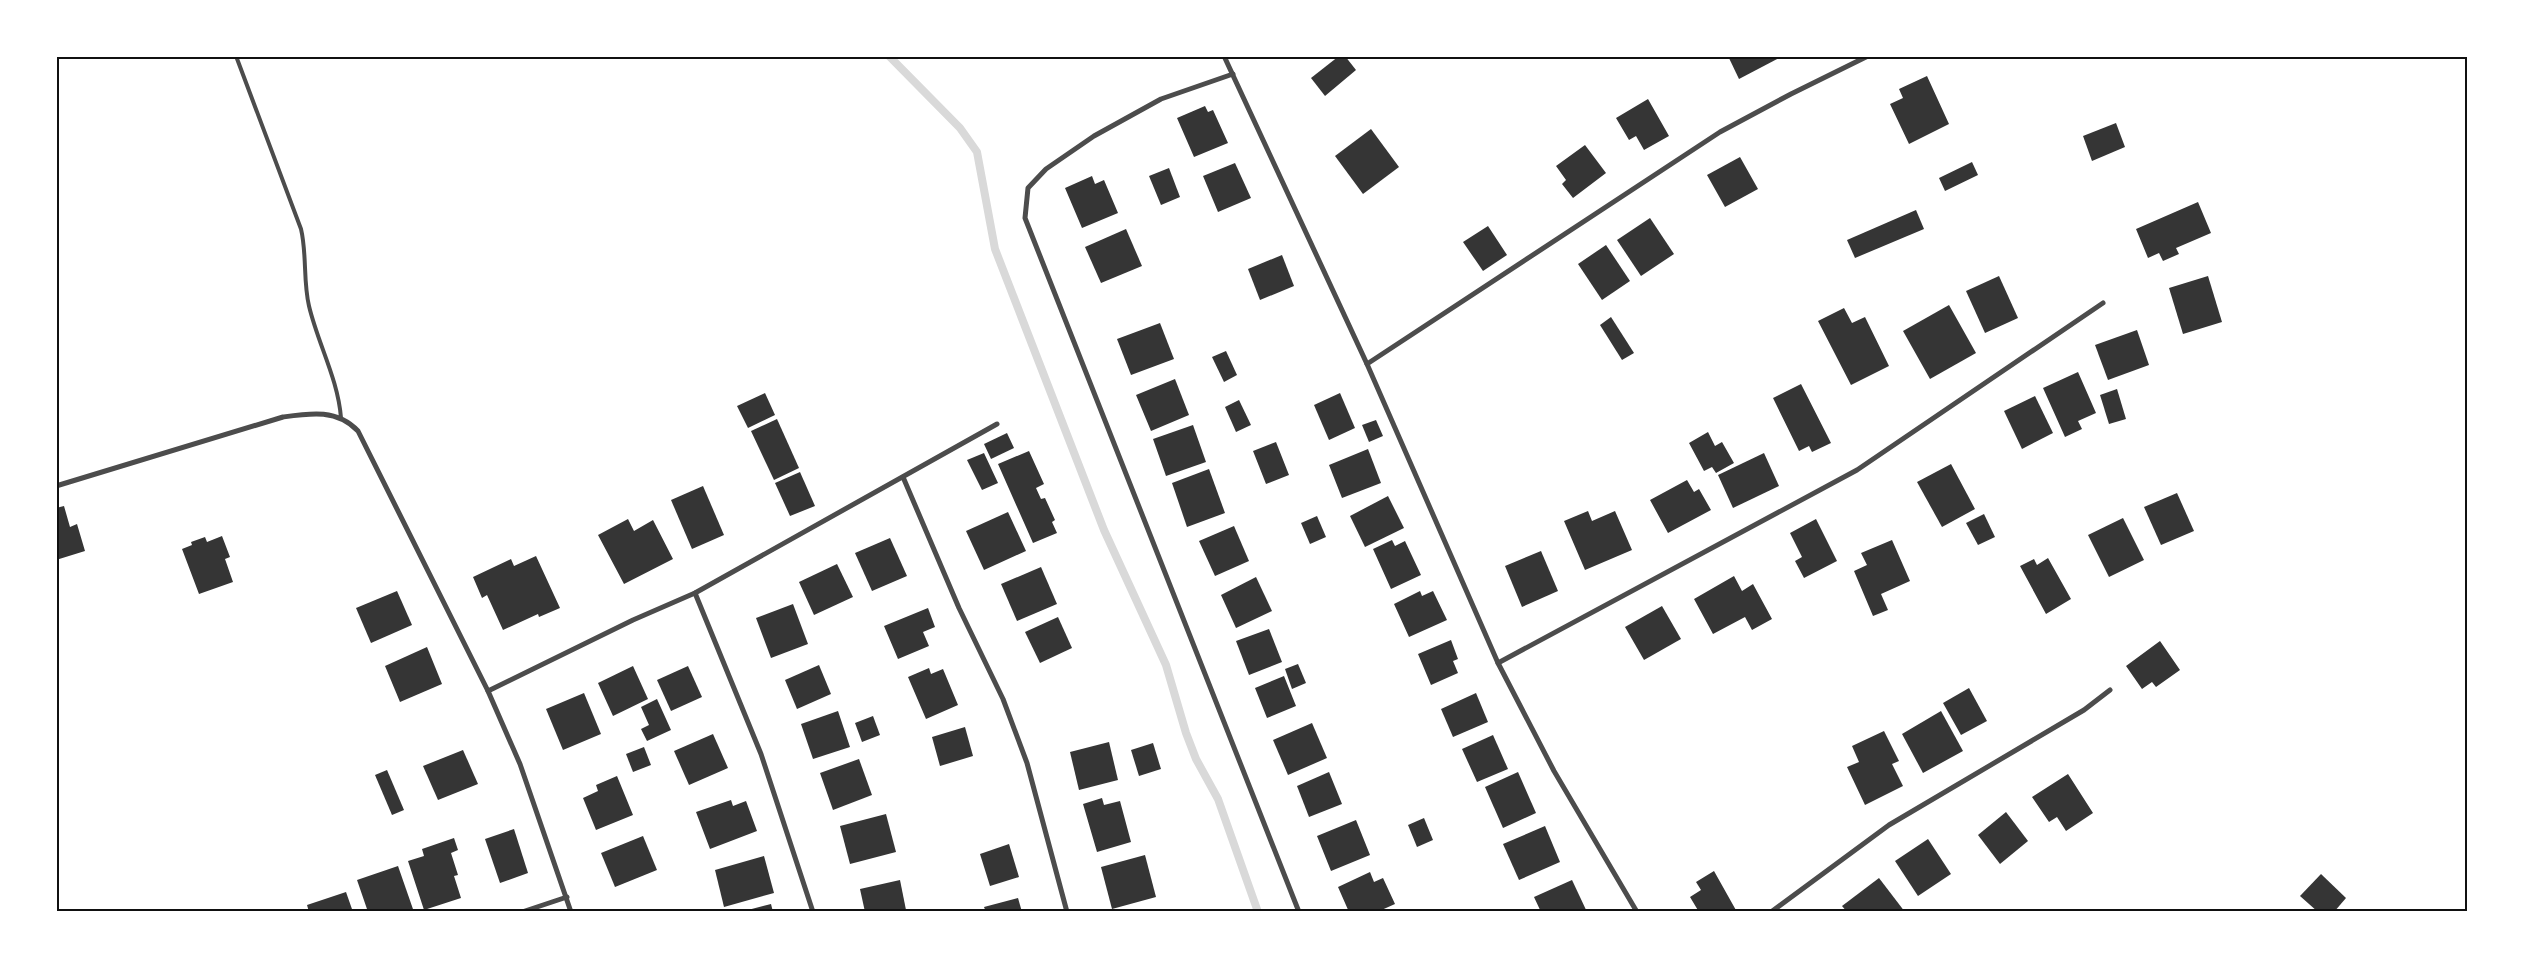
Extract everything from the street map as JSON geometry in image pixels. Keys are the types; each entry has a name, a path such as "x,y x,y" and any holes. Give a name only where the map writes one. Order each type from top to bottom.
{"street":[{"path":"1224,56 1367,364 1498,663 1554,771 1637,912"},
{"path":"1367,364 1720,132 1868,56"},
{"path":"1233,74 1161,99 1094,136 1046,169 1028,188 1025,218 1299,912"},
{"path":"1498,663 1857,470 2102,303"},
{"path":"56,486 283,417 318,413 341,418 358,430 488,691 520,764 571,912"},
{"path":"488,691 633,620 695,593 997,424"},
{"path":"903,478 959,608 1007,708 1027,763 1067,912"},
{"path":"695,593 761,754 813,912"},
{"path":"1771,912 1889,825 2084,710 2110,690"},
{"path":"522,912 567,897"}],"lane":[{"path":"236,56 301,229 305,248 308,303 317,337 340,401 341,418"}],"building":[{"path":"1339,56 1345,56 1356,70 1325,96 1311,78"},
{"path":"1728,56 1783,56 1739,79"},
{"path":"1927,76 1949,124 1909,144 1890,104 1903,98 1899,89"},
{"path":"1648,99 1669,136 1644,150 1636,136 1629,140 1616,118"},
{"path":"1205,106 1208,112 1213,110 1228,143 1194,157 1177,118"},
{"path":"2116,123 2125,147 2092,161 2083,136"},
{"path":"1371,129 1399,167 1363,194 1335,156"},
{"path":"1585,145 1606,173 1573,198 1562,184 1566,180 1556,166"},
{"path":"1740,157 1758,189 1725,207 1707,175"},
{"path":"1972,162 1978,175 1945,191 1939,178"},
{"path":"1235,163 1251,198 1218,212 1203,176"},
{"path":"1169,168 1180,197 1161,205 1149,176"},
{"path":"1092,176 1095,184 1104,180 1118,213 1082,228 1065,188"},
{"path":"2198,202 2211,233 2176,248 2179,254 2163,261 2159,253 2148,258 2136,229"},
{"path":"1916,210 1924,229 1855,258 1847,240"},
{"path":"1650,218 1674,254 1641,276 1617,240"},
{"path":"1488,226 1507,255 1483,271 1463,242"},
{"path":"1126,229 1142,266 1101,283 1085,247"},
{"path":"1606,245 1630,281 1602,300 1578,264"},
{"path":"1282,255 1294,286 1260,300 1248,269"},
{"path":"1999,276 2018,318 1985,333 1966,291"},
{"path":"2208,276 2222,322 2183,334 2169,288"},
{"path":"1949,305 1976,353 1930,379 1903,331"},
{"path":"1844,308 1852,323 1865,317 1889,366 1851,385 1818,321"},
{"path":"1611,317 1634,353 1622,360 1600,325"},
{"path":"1160,323 1174,359 1131,375 1117,339"},
{"path":"2137,330 2149,365 2108,380 2095,345"},
{"path":"1226,351 1237,375 1224,382 1212,357"},
{"path":"2078,372 2096,413 2078,421 2082,429 2065,437 2043,388"},
{"path":"1175,379 1189,415 1151,431 1136,395"},
{"path":"1801,384 1831,443 1812,452 1809,446 1799,451 1773,398"},
{"path":"2117,389 2126,419 2109,424 2100,395"},
{"path":"765,393 775,415 748,428 737,406"},
{"path":"1340,393 1355,428 1329,440 1314,405"},
{"path":"2035,396 2053,433 2022,449 2004,411"},
{"path":"1239,400 1251,425 1236,432 1225,407"},
{"path":"777,419 799,468 774,480 751,431"},
{"path":"1376,420 1383,436 1369,442 1362,425"},
{"path":"1193,425 1206,462 1166,476 1153,439"},
{"path":"1708,432 1715,446 1722,442 1734,463 1716,473 1712,467 1704,471 1689,443"},
{"path":"1007,433 1014,448 991,459 984,444"},
{"path":"1276,442 1289,475 1266,484 1253,451"},
{"path":"1368,449 1381,483 1342,498 1329,465"},
{"path":"1029,451 1044,484 1036,488 1041,499 1045,498 1055,520 1052,522 1057,533 1033,543 998,464"},
{"path":"984,453 998,483 982,490 967,460"},
{"path":"1764,453 1779,486 1733,508 1718,475"},
{"path":"1951,464 1975,509 1942,527 1917,482"},
{"path":"1209,469 1225,513 1187,527 1172,483"},
{"path":"800,472 815,506 790,516 775,483"},
{"path":"1687,480 1694,492 1699,489 1711,510 1668,533 1650,500"},
{"path":"703,486 724,535 692,549 671,500"},
{"path":"2177,493 2194,531 2161,545 2144,507"},
{"path":"1388,496 1404,528 1365,547 1350,516"},
{"path":"64,506 70,527 77,524 85,551 56,560 56,508"},
{"path":"1588,511 1592,521 1615,511 1632,550 1585,570 1564,521"},
{"path":"1008,512 1026,551 984,570 966,531"},
{"path":"1984,514 1995,537 1978,545 1966,523"},
{"path":"1317,516 1326,537 1310,544 1301,523"},
{"path":"2123,518 2144,560 2109,577 2088,535"},
{"path":"628,519 634,531 653,520 673,559 624,584 598,535"},
{"path":"1816,519 1837,561 1804,578 1795,561 1802,557 1790,533"},
{"path":"1234,526 1249,561 1215,576 1199,541"},
{"path":"222,536 230,557 225,559 233,582 199,594 182,549 192,545 191,542 205,537 207,542"},
{"path":"890,538 907,576 872,591 855,553"},
{"path":"1392,540 1395,546 1405,541 1421,575 1391,589 1373,549"},
{"path":"1892,540 1910,581 1881,594 1888,610 1873,616 1854,571 1867,565 1861,553"},
{"path":"1541,551 1558,591 1522,607 1505,566"},
{"path":"536,556 560,608 539,617 538,614 503,630 487,595 482,598 473,577 511,559 514,566"},
{"path":"2048,558 2071,599 2046,614 2020,566 2034,559 2037,565"},
{"path":"837,564 853,597 814,615 799,582"},
{"path":"1041,567 1057,604 1017,621 1001,584"},
{"path":"1734,576 1742,591 1753,584 1772,619 1752,630 1745,617 1713,634 1694,599"},
{"path":"1256,577 1272,611 1236,628 1221,595"},
{"path":"397,591 412,625 371,643 356,608"},
{"path":"1420,591 1422,596 1433,591 1447,620 1409,637 1394,604"},
{"path":"793,604 808,644 771,658 756,618"},
{"path":"1662,606 1681,639 1644,660 1625,627"},
{"path":"928,608 935,627 923,632 929,646 898,659 884,626"},
{"path":"1058,617 1072,648 1040,663 1025,632"},
{"path":"1269,629 1282,662 1249,675 1236,641"},
{"path":"1451,640 1458,659 1453,661 1458,673 1431,685 1418,654"},
{"path":"2160,641 2180,670 2156,687 2152,682 2142,689 2126,666"},
{"path":"427,647 442,684 400,702 385,666"},
{"path":"1298,664 1306,683 1292,689 1285,669"},
{"path":"819,665 831,694 797,709 785,680"},
{"path":"633,666 648,699 613,716 598,683"},
{"path":"688,666 702,697 671,711 657,680"},
{"path":"929,668 931,674 943,669 958,705 926,719 908,677"},
{"path":"1284,676 1296,706 1267,718 1255,688"},
{"path":"1969,688 1987,721 1961,735 1943,703"},
{"path":"584,693 601,734 563,750 546,709"},
{"path":"1476,693 1488,722 1453,737 1441,709"},
{"path":"657,699 671,730 647,741 641,729 649,725 641,707"},
{"path":"838,711 850,747 813,759 801,724"},
{"path":"1941,711 1963,751 1923,773 1902,734"},
{"path":"873,716 880,735 862,742 855,723"},
{"path":"1312,723 1327,758 1288,775 1273,740"},
{"path":"965,727 973,756 940,766 932,737"},
{"path":"1884,731 1899,761 1892,764 1903,786 1865,805 1847,767 1859,762 1852,746"},
{"path":"713,734 728,768 689,785 674,751"},
{"path":"1493,735 1508,769 1477,782 1462,749"},
{"path":"1109,742 1118,780 1079,790 1070,752"},
{"path":"1153,743 1161,769 1139,776 1131,750"},
{"path":"644,747 651,765 633,772 626,754"},
{"path":"463,750 478,784 438,800 423,766"},
{"path":"859,759 872,795 833,810 820,773"},
{"path":"387,770 404,810 392,815 375,775"},
{"path":"1329,772 1342,804 1309,817 1297,786"},
{"path":"1518,772 1536,813 1503,828 1485,787"},
{"path":"2068,774 2093,813 2066,831 2057,817 2049,822 2032,797"},
{"path":"617,776 633,815 596,830 583,798 598,791 596,785"},
{"path":"1102,798 1104,805 1120,801 1131,842 1097,852 1083,804"},
{"path":"731,800 733,806 746,801 757,831 710,849 696,812"},
{"path":"2006,812 2028,841 2000,864 1978,835"},
{"path":"886,814 896,852 850,864 840,826"},
{"path":"1424,818 1433,840 1417,847 1408,825"},
{"path":"1356,820 1370,855 1331,871 1317,836"},
{"path":"1545,826 1560,862 1519,880 1503,844"},
{"path":"514,829 528,873 500,883 485,839"},
{"path":"643,836 657,870 615,887 601,853"},
{"path":"454,838 458,850 451,853 458,875 454,876 461,898 424,910 408,861 424,856 422,849"},
{"path":"1928,839 1951,874 1918,896 1895,861"},
{"path":"1009,844 1019,877 990,886 980,854"},
{"path":"1145,855 1156,897 1112,909 1101,867"},
{"path":"764,856 774,893 724,907 715,870"},
{"path":"398,866 414,912 368,912 357,880"},
{"path":"1714,871 1737,912 1699,912 1690,897 1701,890 1696,882"},
{"path":"1370,872 1374,882 1383,878 1395,904 1377,912 1349,912 1338,887"},
{"path":"2321,874 2346,898 2334,912 2318,912 2300,896"},
{"path":"1879,878 1905,912 1847,912 1842,906"},
{"path":"900,880 906,910 865,912 860,889"},
{"path":"1572,880 1587,912 1541,912 1534,897"},
{"path":"346,892 353,912 309,912 307,905"},
{"path":"1018,898 1022,912 986,912 984,907"},
{"path":"771,904 773,912 744,912 744,911"}],"waterway":[{"path":"889,56 960,128 977,152 995,249 1104,530 1166,665 1186,733 1196,759 1218,799 1258,912"}]}
